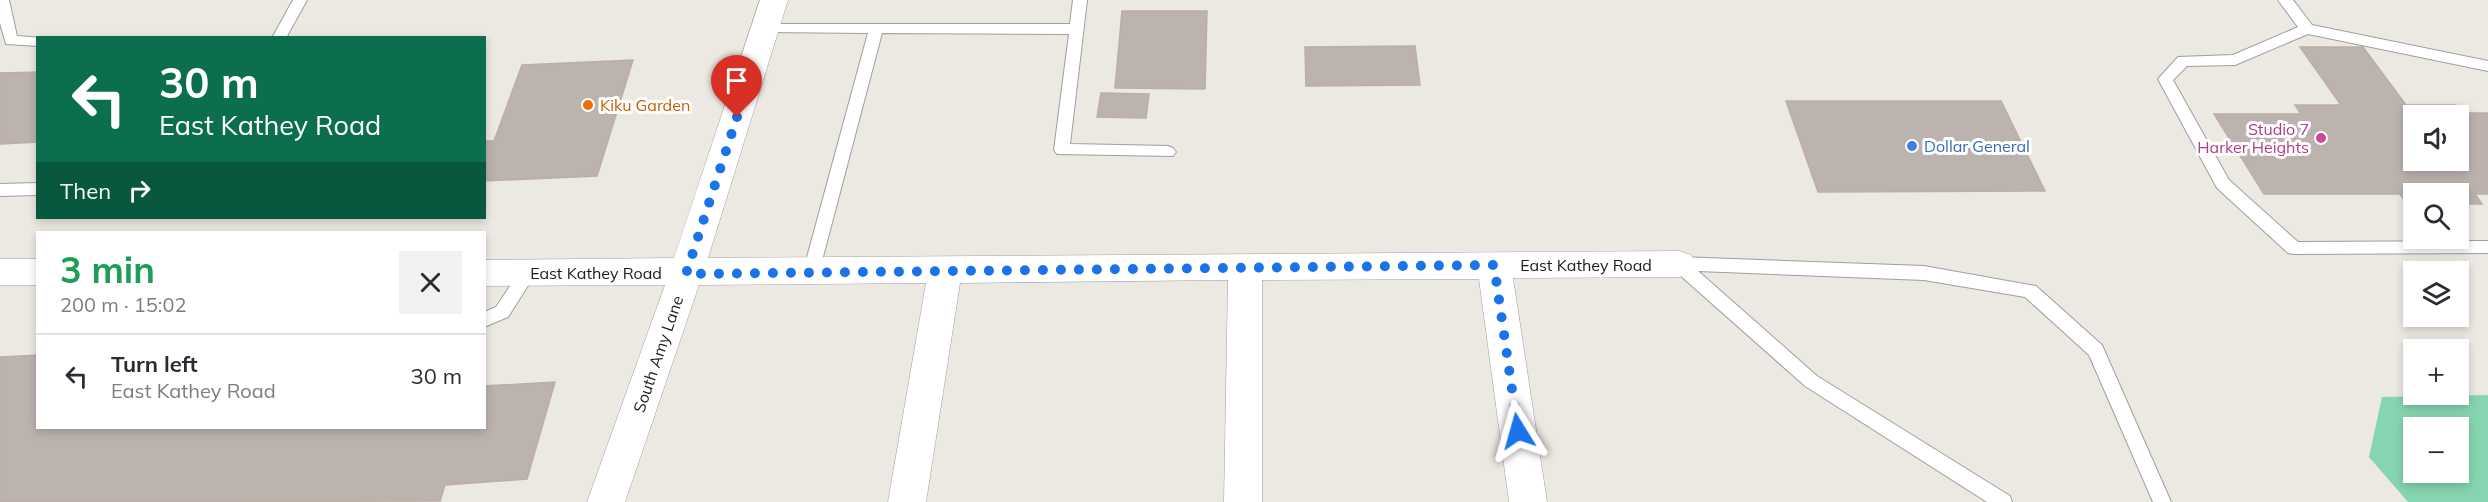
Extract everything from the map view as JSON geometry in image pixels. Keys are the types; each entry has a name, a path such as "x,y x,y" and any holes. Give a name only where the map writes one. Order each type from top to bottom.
{"street":[{"name":"South Amy Lane","path":"606,502 686,274 770,14"},
{"name":"East Kathey Road","path":"486,273 686,274 1679,264"},
{"path":"1494,265 1528,502"},
{"path":"1243,502 1245,267"},
{"path":"907,502 945,271"},
{"path":"0,272 36,272"}],"lane":[{"path":"2,0 11,41 36,41"},
{"path":"280,36 300,0"},
{"path":"1080,0 1062,150 1168,152"},
{"path":"2285,0 2307,29"},
{"path":"770,14 876,28 1077,28"},
{"path":"811,272 876,28"},
{"path":"2488,66 2307,29 2235,60 2183,61 2164,79 2223,184 2294,248 2488,247"},
{"path":"0,190 36,189"},
{"path":"1679,264 1811,381 2003,502"},
{"path":"1679,264 1924,273 2030,291 2096,350 2162,502"},
{"path":"486,319 502,312 528,273"}],"green space":[{"path":"2469,395 2488,395 2488,502 2408,502 2369,457 2382,397 2403,397 2403,405 2469,405"}],"building":[{"path":"1122,11 1207,11 1205,89 1115,88"},
{"path":"1415,46 1420,85 1306,86 1305,47"},
{"name":"Studio 7 Harker Heights","path":"2300,47 2363,47 2406,105 2403,105 2403,171 2469,171 2469,113 2488,113 2488,194 2475,194 2482,204 2469,204 2469,183 2403,183 2403,198 2400,194 2264,194 2214,114 2301,114 2295,105 2341,105"},
{"path":"633,60 597,176 486,181 486,141 494,141 522,65"},
{"path":"36,72 36,142 0,144 0,73"},
{"path":"1101,93 1149,94 1146,118 1097,117"},
{"name":"Dollar General","path":"1786,101 2001,101 2045,191 1818,192"},
{"path":"36,355 36,429 486,429 486,386 555,382 527,479 445,485 440,501 0,502 0,357"}],"place":[{"name":"Kiku Garden","path":"588,105"},
{"name":"Studio 7 Harker Heights","path":"2321,138"},
{"name":"Dollar General","path":"1912,146"}],"route":[{"path":"737,117 686,274 1494,265 1518,431"}]}
